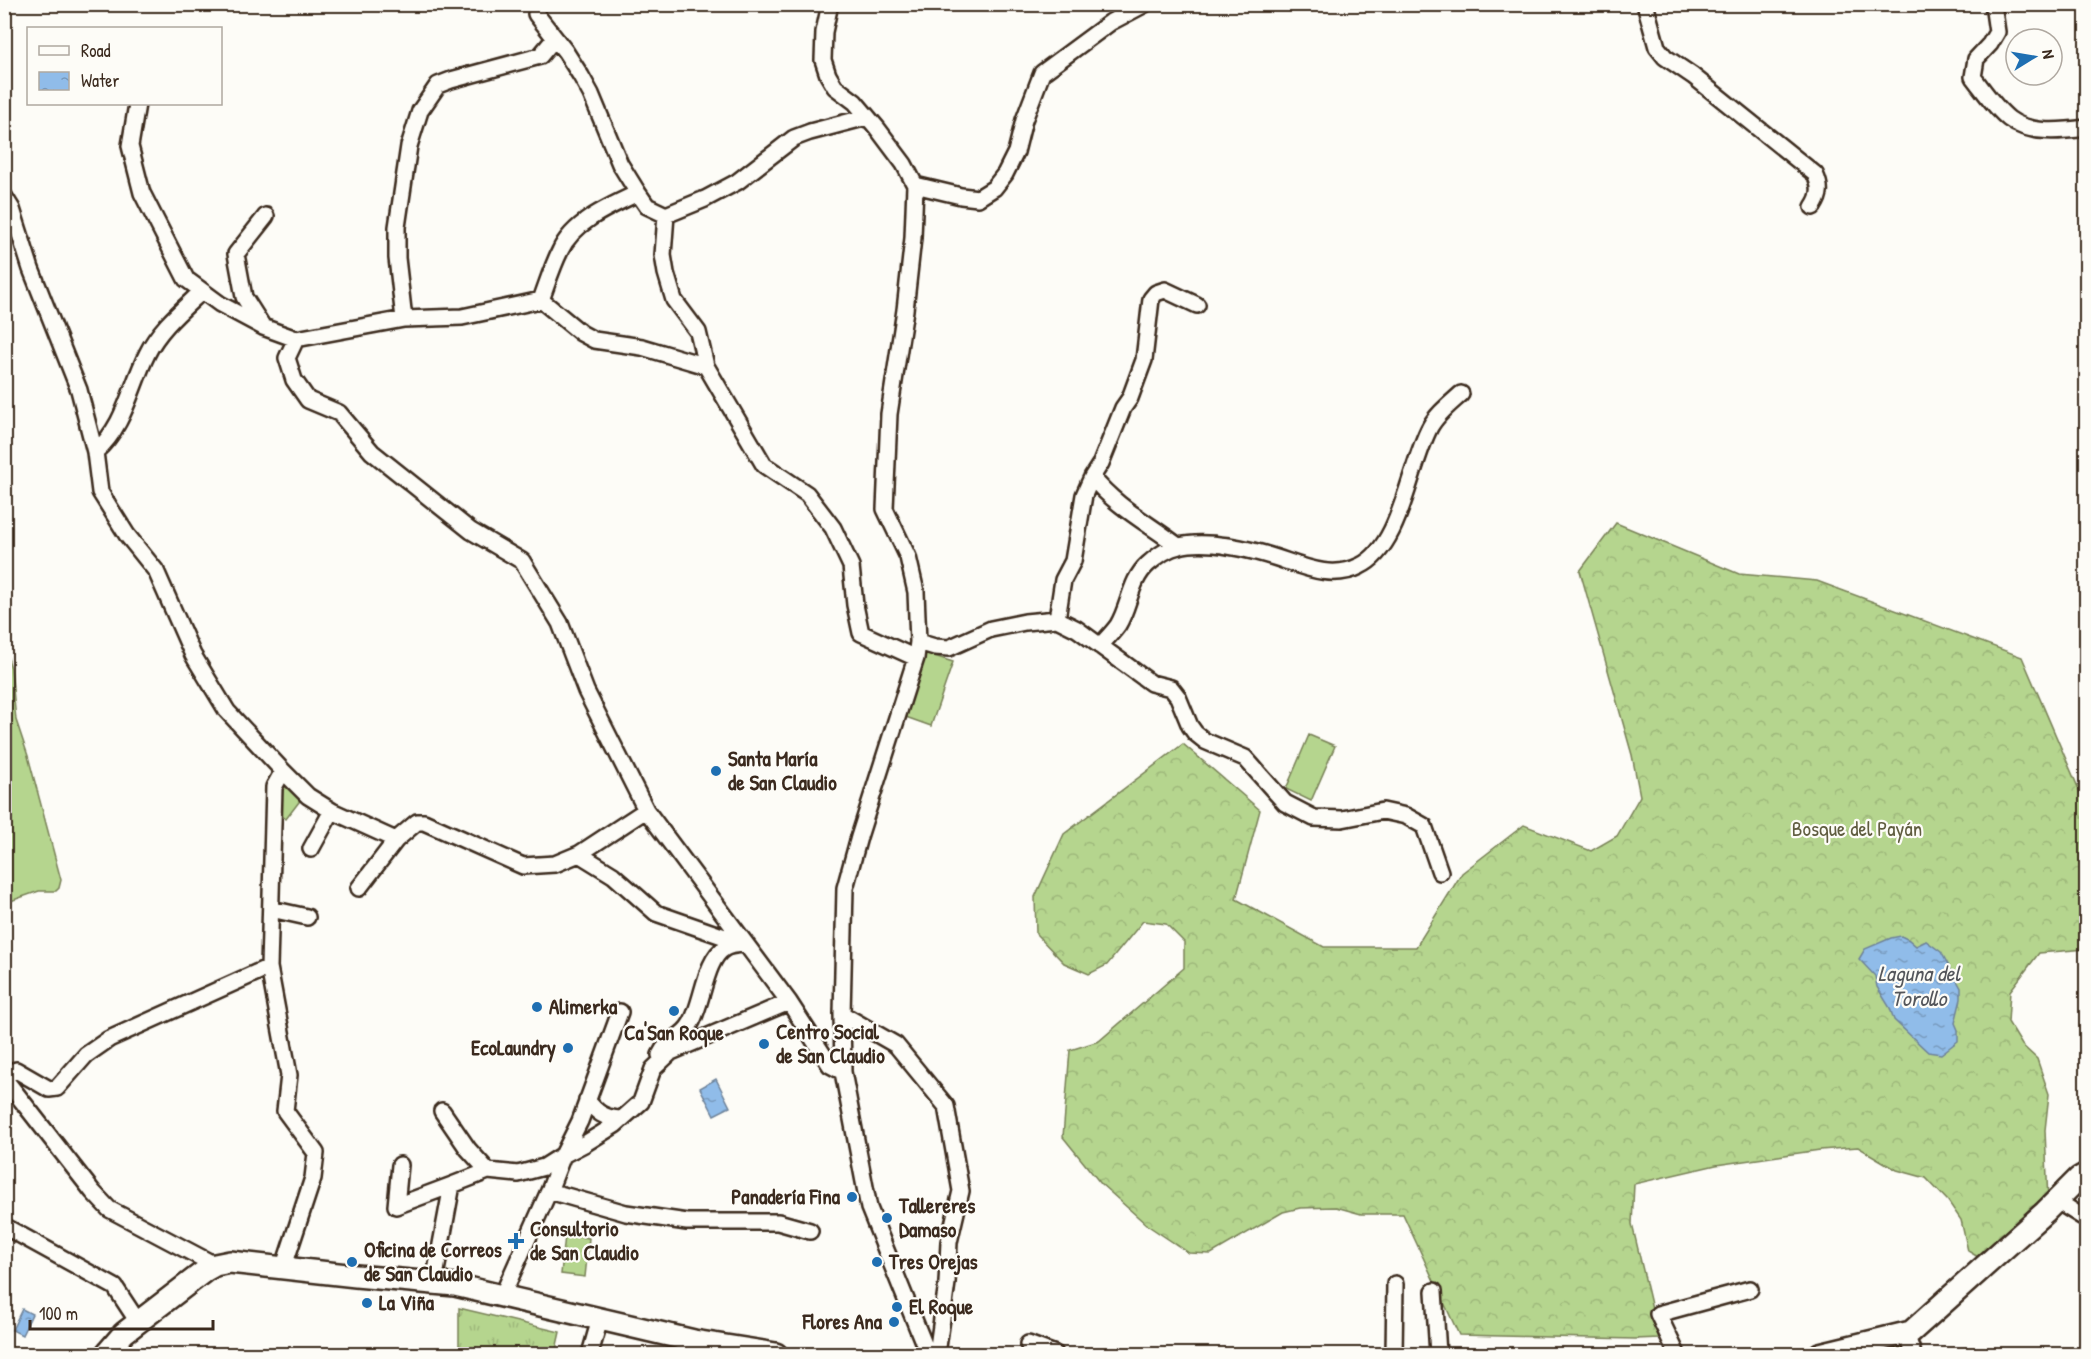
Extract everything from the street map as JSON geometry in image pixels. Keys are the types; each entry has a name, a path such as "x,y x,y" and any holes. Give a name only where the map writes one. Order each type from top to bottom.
{"street":[{"path":"830,4 824,32 825,68 835,87 855,102 904,164 915,185 913,238 889,414 885,509 908,557 916,591 918,642 916,658 845,888 842,1014 843,1072 869,1208 928,1354"},
{"path":"915,185 978,198 994,188 1005,174 1016,152 1024,120 1042,73 1111,22 1145,4"},
{"path":"1645,4 1657,47 1665,57 1693,76 1815,174 1820,184 1820,195 1813,207"},
{"path":"1993,4 1996,32 1990,44 1976,59 1973,77 1985,94 2011,120 2030,128 2060,131 2086,128"},
{"path":"536,14 555,38 591,94 620,164 638,193 647,206 666,215 705,199 737,182 794,138 867,117"},
{"path":"404,319 397,258 397,227 409,146 420,111 438,85 540,56 555,38"},
{"path":"136,105 130,146 142,193 186,279 220,304 263,327 296,339 404,319 462,317 542,300"},
{"path":"542,300 560,249 579,226 638,193"},
{"path":"4,196 12,209 31,269 80,390 95,452 100,492 127,535 156,571 193,655 227,711 308,796 332,811 396,840"},
{"path":"666,215 663,255 666,273 674,300 698,332 706,366 764,465 807,494 833,528 851,566 855,605 861,633 916,658"},
{"path":"263,327 244,297 236,254 266,216"},
{"path":"1057,619 1063,580 1073,561 1084,495 1101,463 1123,408 1130,398 1144,360 1151,299 1156,292 1165,290 1197,305"},
{"path":"95,452 106,442 115,428 134,388 146,354 169,322 202,291"},
{"path":"542,300 581,333 594,340 642,347 706,366"},
{"path":"296,339 287,358 294,380 308,400 339,413 372,452 471,531 522,561 560,623 586,691 646,810 789,1002 830,1065 843,1072"},
{"path":"1100,646 1118,624 1138,573 1164,553 1178,546 1197,544 1245,549 1322,572 1346,572 1362,566 1377,555 1393,530 1419,448 1431,424 1461,394"},
{"path":"1092,477 1110,497 1178,546"},
{"path":"918,642 949,648 991,629 1025,622 1057,619 1077,629 1151,683 1172,688 1195,733 1205,741 1245,758 1285,803 1314,818 1342,819 1383,811 1406,816 1424,826 1440,872"},
{"path":"283,771 274,787 269,967 289,1075 285,1111 316,1153 313,1178 284,1266"},
{"path":"359,888 396,840 417,822 424,822 523,866 555,864 579,854 646,810"},
{"path":"311,849 332,811"},
{"path":"579,854 613,875 656,913 745,944"},
{"path":"271,909 307,917"},
{"path":"400,1166 396,1206 488,1171 518,1174 544,1167 595,1138 641,1102 665,1044 685,1032 692,1022 712,961 725,948 745,944"},
{"path":"215,1265 109,1209 93,1192 4,1076 16,1070 49,1089 57,1088 86,1054 109,1040 269,967"},
{"path":"653,1069 671,1052 789,1002"},
{"path":"503,1294 580,1121 620,1012"},
{"path":"842,1014 896,1044 946,1106 961,1191 949,1242 947,1283 937,1354"},
{"path":"587,1100 595,1111 606,1118 620,1119"},
{"path":"442,1112 468,1149 488,1171"},
{"path":"580,1121 596,1126 606,1125 620,1119"},
{"path":"580,1121 584,1131 595,1138"},
{"path":"1820,1354 1911,1332 2086,1174"},
{"path":"434,1282 452,1185"},
{"path":"549,1191 626,1214 687,1222 778,1222 810,1231"},
{"path":"2056,1201 2086,1219"},
{"path":"4,1226 116,1287 138,1322"},
{"path":"106,1354 115,1342 138,1322 206,1270 215,1265 230,1262 434,1282 503,1294 694,1341 776,1354"},
{"path":"1394,1354 1395,1284"},
{"path":"1677,1354 1658,1314 1750,1289"},
{"path":"1434,1291 1438,1354"},
{"path":"590,1354 600,1318"},
{"path":"1906,1333 1913,1354"},
{"path":"1028,1344 1055,1354"}],"green space":[{"name":"Bosque del Payán","path":"1616,523 1739,574 1817,581 2022,657 2086,806 2086,949 2039,953 2010,991 2008,1022 2022,1045 2037,1059 2049,1094 2045,1130 2048,1202 1983,1260 1968,1251 1961,1220 1948,1201 1926,1178 1897,1170 1858,1147 1820,1150 1716,1165 1634,1184 1632,1224 1659,1338 1459,1335 1403,1214 1361,1214 1336,1207 1300,1208 1283,1212 1211,1254 1189,1253 1147,1225 1101,1184 1063,1137 1070,1050 1099,1041 1184,968 1184,942 1166,924 1143,921 1107,965 1089,974 1064,963 1036,934 1035,897 1064,834 1183,744 1260,810 1236,899 1324,947 1416,947 1462,873 1524,825 1591,851 1617,836 1640,796 1632,755 1580,571"},
{"path":"4,646 11,668 16,720 28,756 61,880 56,891 39,891 5,903"},
{"path":"925,653 953,662 931,726 903,716"},
{"path":"1309,735 1335,746 1311,801 1286,789"},
{"path":"281,786 290,786 302,798 286,819 277,812"},
{"path":"565,1235 589,1238 585,1277 561,1274"},
{"path":"459,1308 560,1332 555,1354 459,1354"},
{"path":"1910,1343 1913,1354 1864,1354"}],"water":[{"name":"Laguna del Torollo","path":"1901,936 1916,946 1926,941 1941,952 1961,988 1961,999 1955,1023 1958,1030 1958,1041 1941,1054 1928,1052 1894,1020 1890,1008 1877,987 1875,976 1859,959 1865,949"},
{"path":"716,1079 730,1107 714,1115 700,1088"},
{"path":"22,1309 32,1314 22,1335 12,1330"}],"place":[{"name":"Santa María de San Claudio","path":"716,771"},
{"name":"Alimerka","path":"537,1007"},
{"name":"Ca'San Roque","path":"674,1011"},
{"name":"Centro Social de San Claudio","path":"764,1044"},
{"name":"EcoLaundry","path":"568,1048"},
{"name":"Panadería Fina","path":"852,1197"},
{"name":"Tallereres Damaso","path":"887,1218"},
{"name":"Consultorio de San Claudio","path":"516,1241"},
{"name":"Oficina de Correos de San Claudio","path":"352,1262"},
{"name":"Tres Orejas","path":"877,1262"},
{"name":"La Viña","path":"367,1303"},
{"name":"El Roque","path":"897,1307"},
{"name":"Flores Ana","path":"894,1322"}]}
